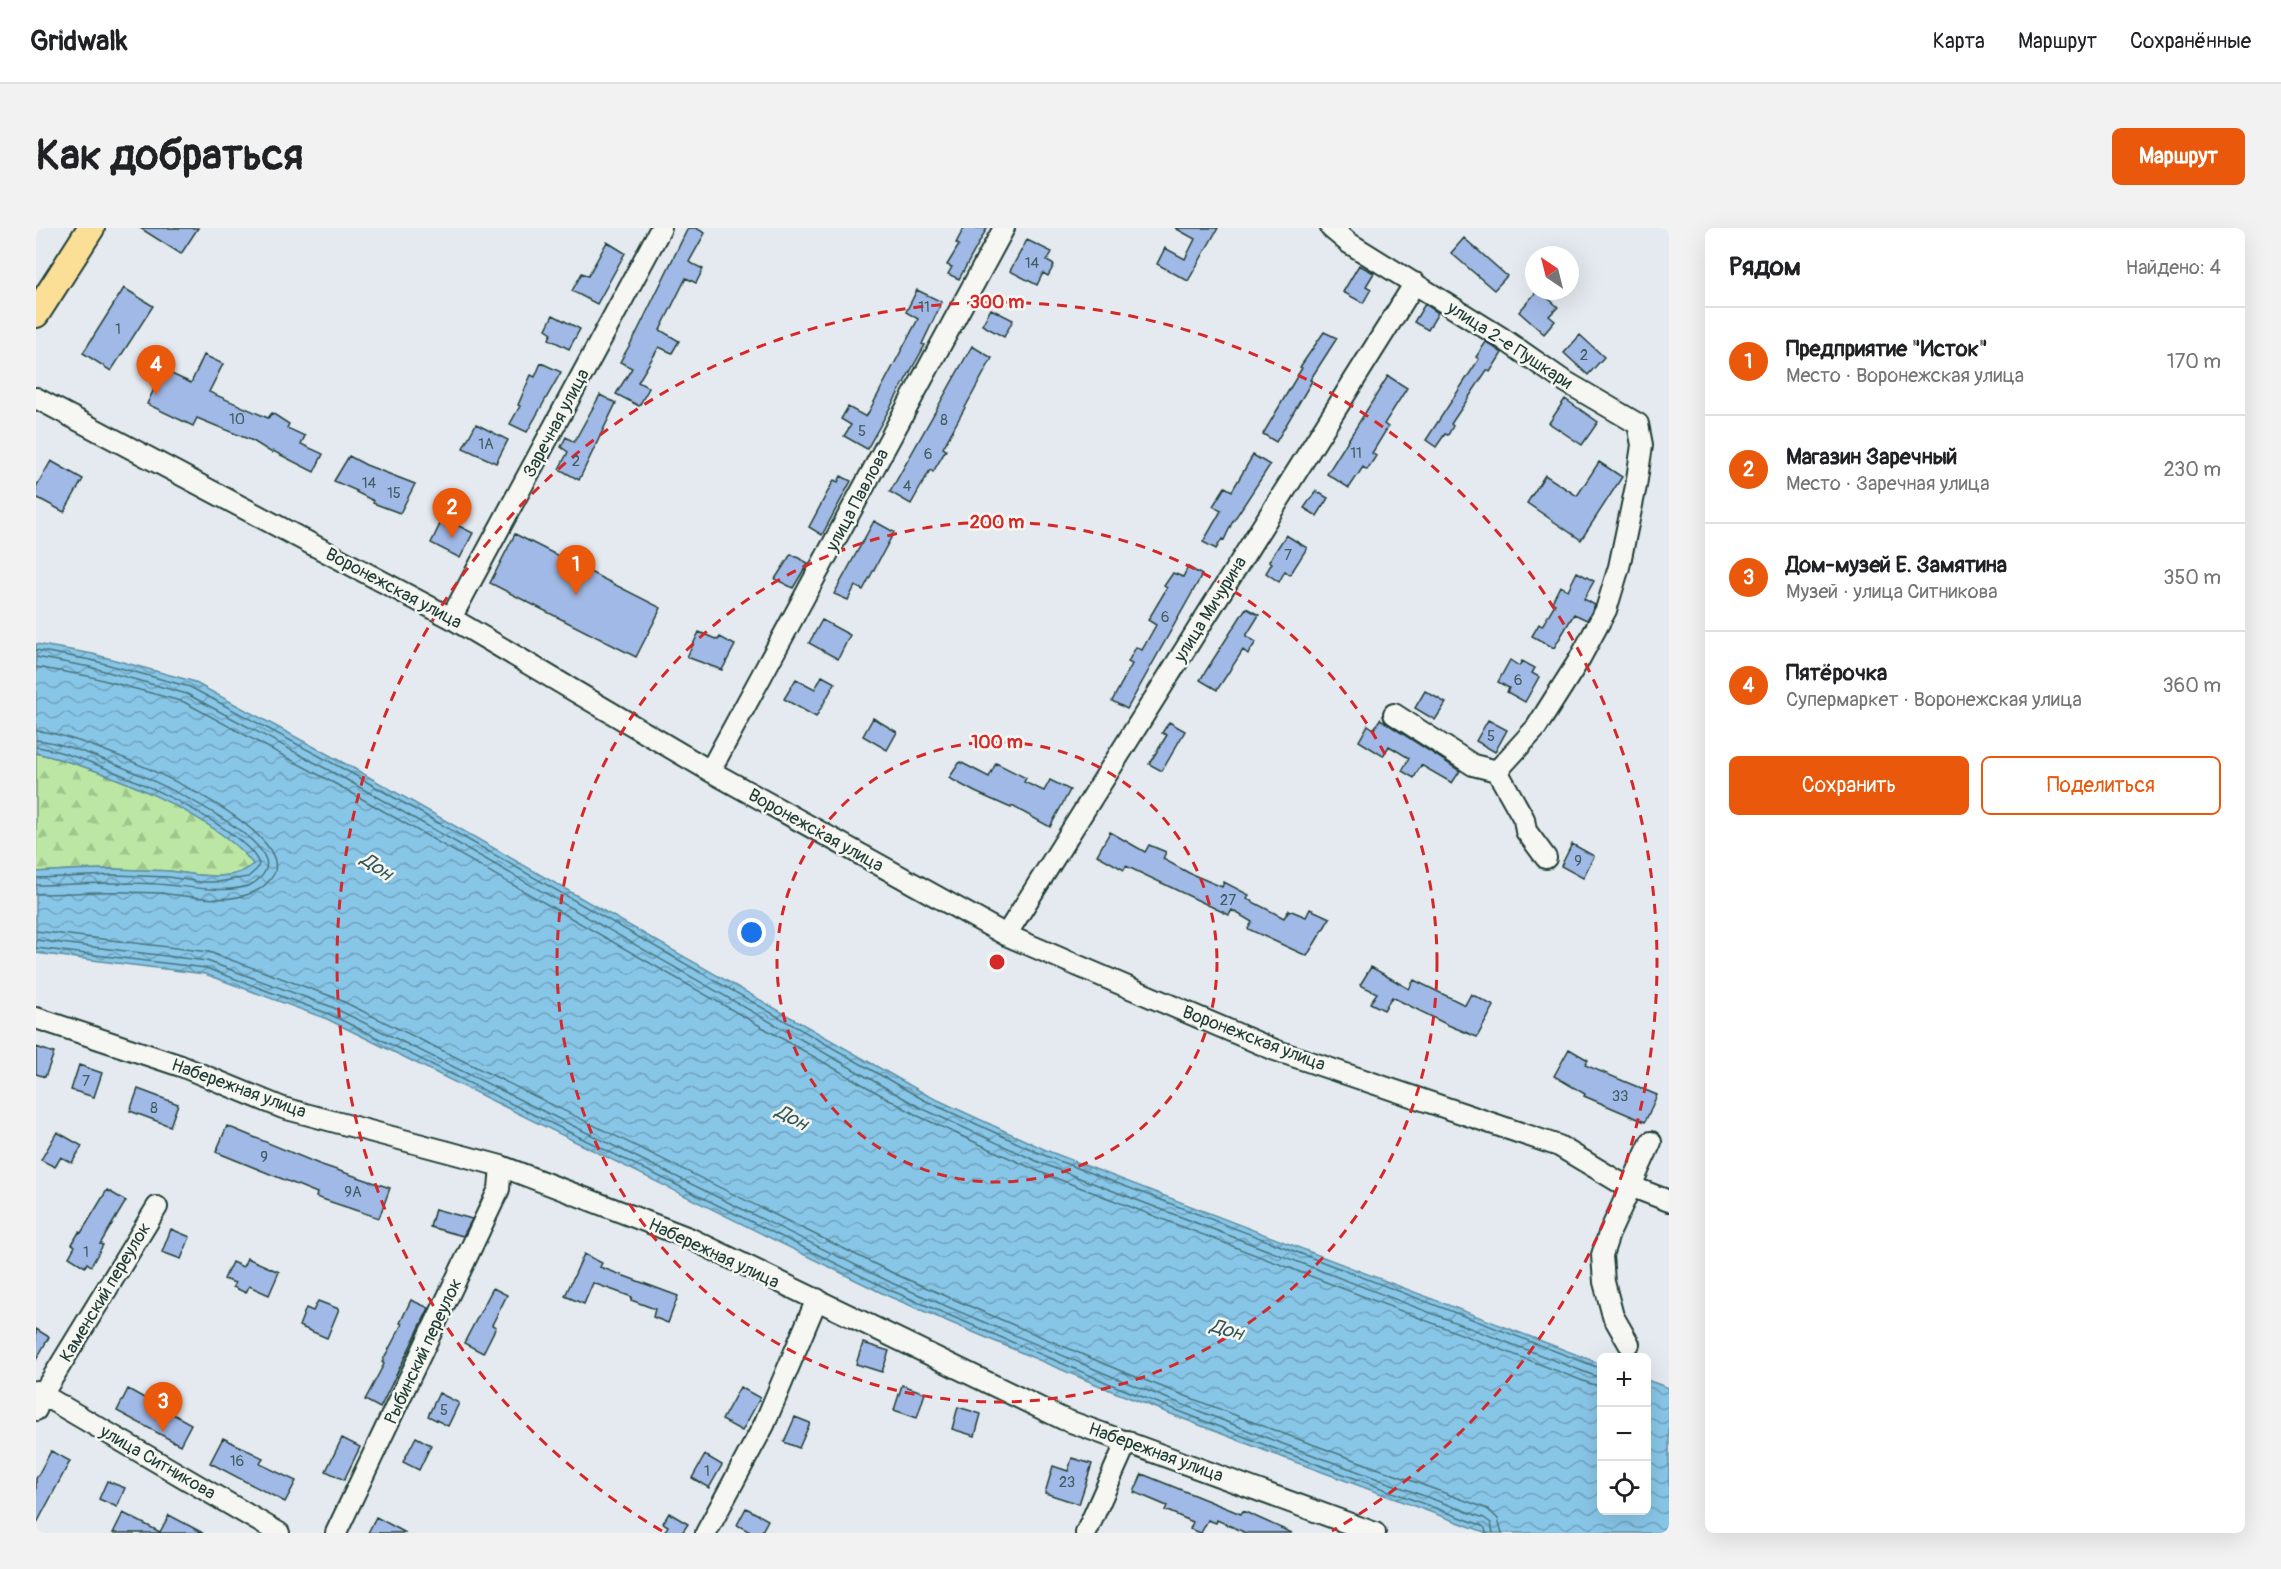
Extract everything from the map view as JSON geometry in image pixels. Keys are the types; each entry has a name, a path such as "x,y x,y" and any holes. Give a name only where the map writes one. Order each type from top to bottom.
{"main road":[{"path":"37,310 91,228"}],"street":[{"name":"Заречная улица","path":"451,618 661,228"},
{"name":"улица Павлова","path":"710,771 1004,228"},
{"name":"улица 2-е Пушкари","path":"1331,228 1350,243 1502,338 1561,379 1638,424 1642,445 1636,486 1619,567 1606,610 1579,660 1536,728 1497,771"},
{"name":"улица Мичурина","path":"1006,935 1415,283"},
{"name":"Воронежская улица","path":"36,398 451,618 710,771 1006,935 1275,1050 1559,1146 1629,1187 1669,1201"},
{"path":"1394,714 1473,765 1497,771 1524,819 1526,831 1546,858"},
{"name":"Набережная улица","path":"36,1018 181,1066 283,1108 501,1166 689,1238 1063,1419 1375,1533"},
{"path":"1629,1344 1613,1316 1604,1282 1602,1255 1629,1187 1651,1142"},
{"name":"Рыбинский переулок","path":"336,1533 499,1189 501,1166"},
{"name":"Каменский переулок","path":"38,1399 157,1207"},
{"path":"706,1533 764,1425 817,1299"},
{"name":"улица Ситникова","path":"38,1399 279,1533"},
{"path":"1086,1533 1127,1441"}],"green space":[{"path":"36,753 91,769 122,781 183,810 235,845 254,864 245,870 225,876 114,869 36,872"}],"water":[{"name":"Дон","path":"36,644 93,654 192,681 353,768 927,1095 1048,1151 1597,1362 1597,1515 1651,1515 1651,1381 1669,1388 1669,1533 1487,1533 1112,1391 888,1296 327,1019 205,974 36,953 36,872 114,869 224,876 245,870 253,864 235,845 184,810 91,769 36,753"}],"building":[{"path":"140,228 198,228 181,254"},
{"path":"688,228 696,228 705,233 689,262 703,269 696,283 686,278 660,330 679,341 672,353 659,347 638,382 649,388 639,406 616,394 632,368 620,362"},
{"path":"964,228 987,228 959,279 948,274 952,267 947,265 959,245 956,243"},
{"path":"1175,228 1218,228 1188,281 1157,264 1165,248 1185,259 1195,239"},
{"path":"1464,238 1507,276 1494,290 1451,253"},
{"path":"1027,240 1052,252 1047,261 1054,265 1048,276 1043,273 1037,285 1010,271"},
{"path":"607,242 625,253 597,304 572,291 582,273 588,276"},
{"path":"1359,265 1374,273 1366,286 1371,289 1363,303 1343,292"},
{"path":"124,288 153,306 111,371 83,353"},
{"path":"917,290 942,302 922,344 925,345 867,449 844,436 851,425 841,419 848,407 866,417 918,319 906,312"},
{"path":"1529,300 1550,300 1558,307 1549,316 1555,321 1544,334 1519,312"},
{"path":"1425,304 1438,313 1428,330 1414,322"},
{"path":"991,309 1013,320 1004,337 982,325"},
{"path":"553,315 580,329 569,349 549,339 552,333 546,329"},
{"path":"1324,332 1337,338 1310,380 1312,381 1276,442 1263,434 1302,368 1300,367"},
{"path":"1580,335 1604,357 1588,375 1564,353"},
{"path":"1486,342 1502,353 1490,372 1487,370 1451,424 1453,426 1448,435 1445,434 1436,447 1426,440 1479,359 1476,357"},
{"path":"972,346 992,358 943,448 946,450 933,472 930,470 911,504 890,492"},
{"path":"204,355 223,364 209,392 268,418 272,413 289,424 287,428 305,436 301,444 323,454 314,472 273,451 272,453 253,441 197,418 193,426 147,404 163,370 191,383"},
{"path":"541,363 561,372 527,432 510,424 520,406 518,405 531,375 535,377"},
{"path":"1388,376 1407,388 1384,424 1388,427 1372,453 1376,456 1367,470 1363,467 1349,488 1327,474"},
{"path":"600,395 616,403 579,480 559,469 568,452 561,447 566,437 574,442"},
{"path":"1565,399 1598,422 1582,445 1549,423"},
{"path":"476,424 508,440 496,463 463,448"},
{"path":"1253,455 1270,465 1232,523 1224,540 1222,539 1216,549 1203,542 1221,511 1213,506 1225,487 1232,491"},
{"path":"349,456 415,484 400,513 373,503 374,501 357,491 334,481"},
{"path":"51,461 83,479 64,512 36,497 36,487"},
{"path":"1599,462 1622,477 1581,540 1527,503 1545,475 1577,496"},
{"path":"841,476 851,481 822,535 809,527 834,480 838,482"},
{"path":"1316,491 1328,498 1317,516 1304,508"},
{"path":"443,518 473,533 460,558 431,543"},
{"path":"874,521 894,532 863,590 855,586 848,600 834,594"},
{"path":"515,534 661,608 636,657 490,583"},
{"path":"1286,535 1307,548 1290,575 1285,571 1279,582 1266,573 1272,563 1269,561"},
{"path":"791,554 808,563 793,588 775,579"},
{"path":"1188,567 1202,575 1127,709 1112,701 1132,664 1128,662 1136,647 1142,650 1156,625 1148,620 1167,588 1164,586 1173,573 1183,577"},
{"path":"1577,572 1594,581 1584,599 1595,605 1587,620 1574,614 1554,648 1532,636 1539,624 1542,626 1555,604 1552,602 1560,586 1568,590"},
{"path":"1246,608 1259,615 1246,636 1256,642 1248,654 1243,650 1217,690 1200,680"},
{"path":"822,620 850,635 838,659 809,643"},
{"path":"699,632 718,640 720,637 735,645 722,670 687,657"},
{"path":"1510,660 1519,666 1522,661 1535,668 1532,673 1539,677 1525,702 1507,692 1509,688 1498,682"},
{"path":"822,676 835,683 816,717 784,699 796,679 815,689"},
{"path":"1425,691 1446,703 1435,720 1415,708"},
{"path":"873,718 897,732 887,750 863,736"},
{"path":"1380,719 1460,771 1452,783 1421,765 1414,778 1402,771 1409,758 1389,746 1383,756 1359,741 1368,725 1374,729"},
{"path":"1488,720 1507,730 1495,752 1476,741"},
{"path":"1169,722 1185,731 1162,771 1149,764 1167,735 1162,733"},
{"path":"960,762 989,777 996,763 1026,778 1024,782 1044,791 1050,780 1070,790 1050,827 1012,806 1011,808 975,792 949,778"},
{"path":"1110,832 1145,852 1149,845 1166,852 1163,859 1222,887 1224,882 1249,895 1247,899 1284,918 1289,910 1306,917 1310,909 1330,918 1307,956 1248,929 1252,922 1232,910 1229,915 1126,866 1124,870 1097,855"},
{"path":"1572,844 1594,856 1583,878 1561,866"},
{"path":"1371,967 1409,989 1414,980 1465,1005 1471,994 1494,1006 1477,1037 1392,997 1384,1010 1370,1003 1377,993 1360,985"},
{"path":"36,1047 54,1053 45,1077 36,1074"},
{"path":"1569,1049 1588,1060 1585,1065 1657,1095 1645,1122 1584,1096 1585,1094 1554,1076"},
{"path":"79,1065 102,1073 94,1097 71,1090"},
{"path":"138,1089 178,1104 170,1126 130,1111"},
{"path":"227,1126 319,1164 390,1188 379,1218 316,1197 317,1193 216,1152"},
{"path":"57,1132 82,1146 72,1163 61,1157 55,1167 41,1160"},
{"path":"107,1190 126,1201 100,1244 103,1245 91,1266 87,1263 85,1267 69,1257 75,1246 72,1244"},
{"path":"435,1209 472,1219 463,1236 430,1227"},
{"path":"171,1229 190,1237 181,1259 162,1252"},
{"path":"584,1254 602,1263 600,1267 678,1296 668,1323 653,1317 655,1309 631,1300 632,1297 593,1283 584,1304 565,1296"},
{"path":"247,1258 279,1272 269,1295 249,1286 246,1293 233,1287 235,1283 224,1279 232,1262 243,1267"},
{"path":"493,1288 507,1295 492,1325 496,1327 483,1353 464,1343"},
{"path":"411,1300 429,1308 380,1408 365,1400 384,1364 382,1362 402,1324 400,1323"},
{"path":"318,1301 339,1309 327,1338 299,1326 306,1308 313,1311"},
{"path":"36,1329 49,1337 36,1360"},
{"path":"863,1343 889,1351 882,1372 856,1364"},
{"path":"902,1385 925,1393 917,1418 894,1410"},
{"path":"740,1387 760,1398 742,1431 722,1420"},
{"path":"128,1389 191,1424 180,1445 117,1411"},
{"path":"439,1393 459,1403 448,1426 428,1416"},
{"path":"958,1407 981,1414 975,1436 952,1429"},
{"path":"795,1417 810,1423 799,1448 784,1442"},
{"path":"416,1437 431,1445 419,1470 403,1462"},
{"path":"223,1438 263,1458 260,1464 296,1481 285,1502 210,1463"},
{"path":"342,1438 360,1447 344,1480 326,1471"},
{"path":"51,1451 70,1461 36,1525 36,1479"},
{"path":"705,1455 722,1465 709,1488 692,1478"},
{"path":"1072,1458 1092,1464 1079,1504 1045,1493 1053,1466 1068,1471"},
{"path":"1142,1474 1241,1514 1243,1511 1292,1533 1246,1533 1217,1520 1216,1523 1208,1520 1201,1533 1190,1529 1193,1522 1165,1510 1167,1506 1134,1492"},
{"path":"107,1481 125,1488 117,1507 99,1499"},
{"path":"746,1508 768,1520 761,1533 752,1533 737,1525"},
{"path":"123,1513 160,1532 169,1515 203,1533 113,1533"},
{"path":"669,1513 688,1524 682,1533 664,1533 668,1526 663,1523"},
{"path":"376,1517 406,1533 368,1533"}],"place":[{"name":"Пятёрочка","path":"156,395"},
{"name":"Магазин Заречный","path":"452,538"},
{"name":"Предприятие \"Исток\"","path":"576,595"},
{"name":"Дом-музей Е. Замятина","path":"163,1432"}]}
